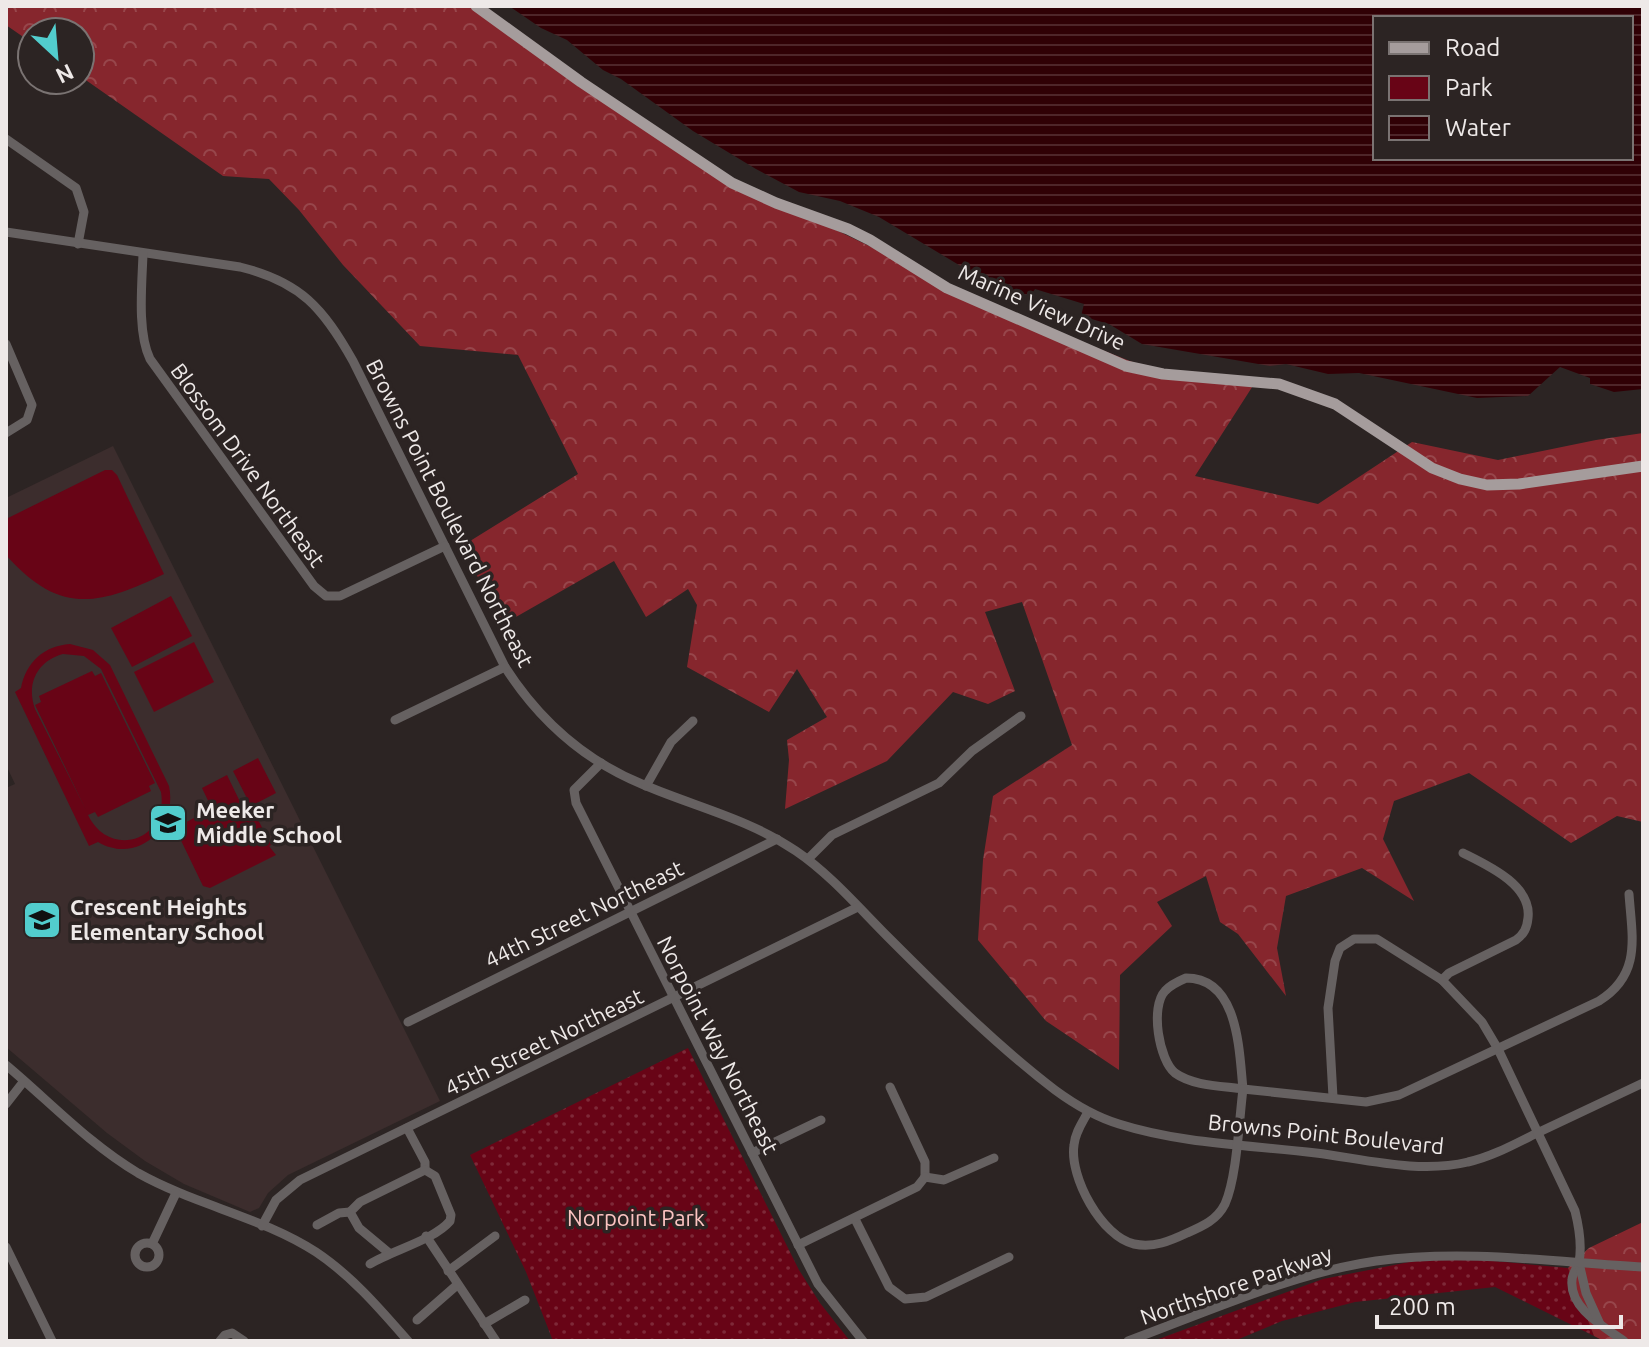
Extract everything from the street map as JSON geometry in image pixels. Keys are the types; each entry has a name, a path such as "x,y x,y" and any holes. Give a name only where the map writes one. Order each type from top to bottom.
{"main road":[{"name":"Marine View Drive","path":"476,6 581,82 732,183 859,234 947,288 1126,366 1163,374 1279,384 1335,404 1432,468 1460,479 1504,485 1643,466"}],"street":[{"path":"6,139 76,188 84,212 78,244"},
{"name":"Browns Point Boulevard Northeast","path":"6,232 258,271 277,277 311,301 336,331 353,361 505,667 527,700 552,726 601,763 646,786 722,812 777,839 808,859 1007,1050 1055,1090 1088,1112"},
{"name":"Blossom Drive Northeast","path":"143,254 144,338 150,359 314,586 332,598 445,546"},
{"path":"6,344 31,400 29,416 23,424 6,433"},
{"path":"395,720 505,667"},
{"path":"808,859 832,835 939,783 972,751 1021,716"},
{"path":"646,786 671,742 693,721"},
{"name":"Norpoint Way Northeast","path":"601,763 574,790 575,797 818,1284 863,1341"},
{"name":"44th Street Northeast","path":"408,1022 777,839"},
{"path":"1442,980 1449,973 1516,940 1528,923 1528,907 1514,885 1463,853"},
{"path":"1088,1112 1078,1129 1074,1145 1078,1173 1093,1208 1104,1225 1117,1236 1150,1246 1167,1242 1209,1223 1219,1214 1229,1192 1243,1089 1238,1041 1225,1001 1205,981 1190,978 1177,982 1163,993 1159,1005 1160,1046 1168,1067 1188,1080 1243,1089 1366,1102 1384,1100 1606,997 1625,976 1638,950 1629,894"},
{"name":"45th Street Northeast","path":"262,1226 276,1200 300,1180 858,907"},
{"path":"1333,1097 1328,1008 1332,974 1340,948 1354,939 1377,939 1442,980 1476,1014 1498,1049 1575,1211 1580,1239 1579,1263 1586,1293 1600,1324 1624,1341"},
{"path":"6,1065 119,1160 176,1193 262,1226 313,1250 340,1269 408,1341"},
{"path":"6,1104 24,1081"},
{"name":"Browns Point Boulevard","path":"1088,1112 1149,1133 1398,1164 1445,1166 1481,1158 1643,1083"},
{"path":"798,1245 917,1187 925,1177 925,1162 890,1087"},
{"path":"752,1153 821,1120"},
{"path":"407,1128 425,1162 425,1170"},
{"path":"925,1177 944,1180 994,1158"},
{"path":"317,1225 339,1213 350,1212 360,1202 425,1170"},
{"path":"370,1264 446,1226 451,1215 435,1176 425,1170"},
{"path":"152,1244 176,1193"},
{"path":"350,1212 359,1228 389,1253"},
{"path":"855,1219 889,1287 899,1296 913,1300 926,1297 1009,1257"},
{"path":"426,1236 496,1341"},
{"path":"448,1271 495,1236"},
{"path":"6,1248 52,1341"},
{"name":"Northshore Parkway","path":"1128,1341 1301,1279 1376,1261 1461,1255 1643,1267"},
{"path":"417,1320 457,1285"},
{"path":"484,1324 525,1300"},
{"path":"220,1341 232,1333 244,1341"}],"shaded area":[{"name":"Meeker Middle School","path":"113,446 440,1101 288,1175 268,1193 259,1208 250,1212 184,1184 145,1161 107,1133 6,1047 6,788 15,784 6,765 6,498"}],"green space":[{"path":"6,6 476,6 713,171 1013,315 1163,374 1256,381 1195,476 1318,504 1412,442 1498,460 1643,433 1643,822 1617,816 1571,843 1469,773 1394,801 1383,839 1414,901 1362,868 1286,896 1277,948 1286,996 1238,934 1220,922 1206,876 1157,902 1172,926 1120,975 1119,1070 1046,1021 978,940 983,860 993,796 1072,745 1022,602 985,612 1015,691 988,704 953,692 887,761 785,809 789,760 787,740 827,717 797,669 769,712 687,667 697,605 688,589 646,617 614,561 502,625 462,546 578,474 518,355 420,346 343,265 299,210 269,179 223,176 96,87 96,16 16,16 16,32 6,25"},
{"path":"105,470 112,470 117,475 164,574 99,598 62,596 44,588 6,555 6,519"},
{"path":"171,596 192,636 132,667 111,628"},
{"path":"194,642 214,682 154,712 134,672"},
{"path":"61,645 93,650 110,665 169,786 167,816 152,838 140,845 127,849 113,848 98,842 89,846 15,692 21,688 32,663 44,652","holes":["63,654 84,656 101,669 161,792 161,809 156,822 136,838 123,840 110,837 98,829 88,815 95,812 98,817 151,791 149,786 155,783 101,673 95,676 92,671 39,696 41,702 35,705 86,810 35,709 33,682 40,668"]},
{"path":"258,758 276,793 251,806 233,771"},
{"path":"227,775 244,810 230,818 235,819 253,810 276,855 210,888 203,886 175,828 194,818 215,815 202,788"},
{"name":"Norpoint Park","path":"688,1048 799,1270 850,1341 553,1341 526,1272 470,1155"},
{"path":"1643,1222 1643,1341 1604,1341 1594,1336 1568,1268 1589,1248"},
{"path":"1440,1256 1568,1268 1594,1336 1495,1287 1355,1302 1282,1321 1234,1341 1153,1341 1323,1279"}],"water":[{"path":"509,6 1643,6 1643,389 1614,392 1590,384 1590,378 1560,367 1528,396 1477,398 1359,373 1328,374 1286,364 1270,366 1142,344 1109,324 1081,316 1084,304 1035,289 1031,295 989,283 879,217 840,201 799,192 693,131 621,79 603,70 567,40 541,28"}],"place":[{"name":"Meeker Middle School","path":"168,823"},
{"name":"Crescent Heights Elementary School","path":"42,920"}]}
